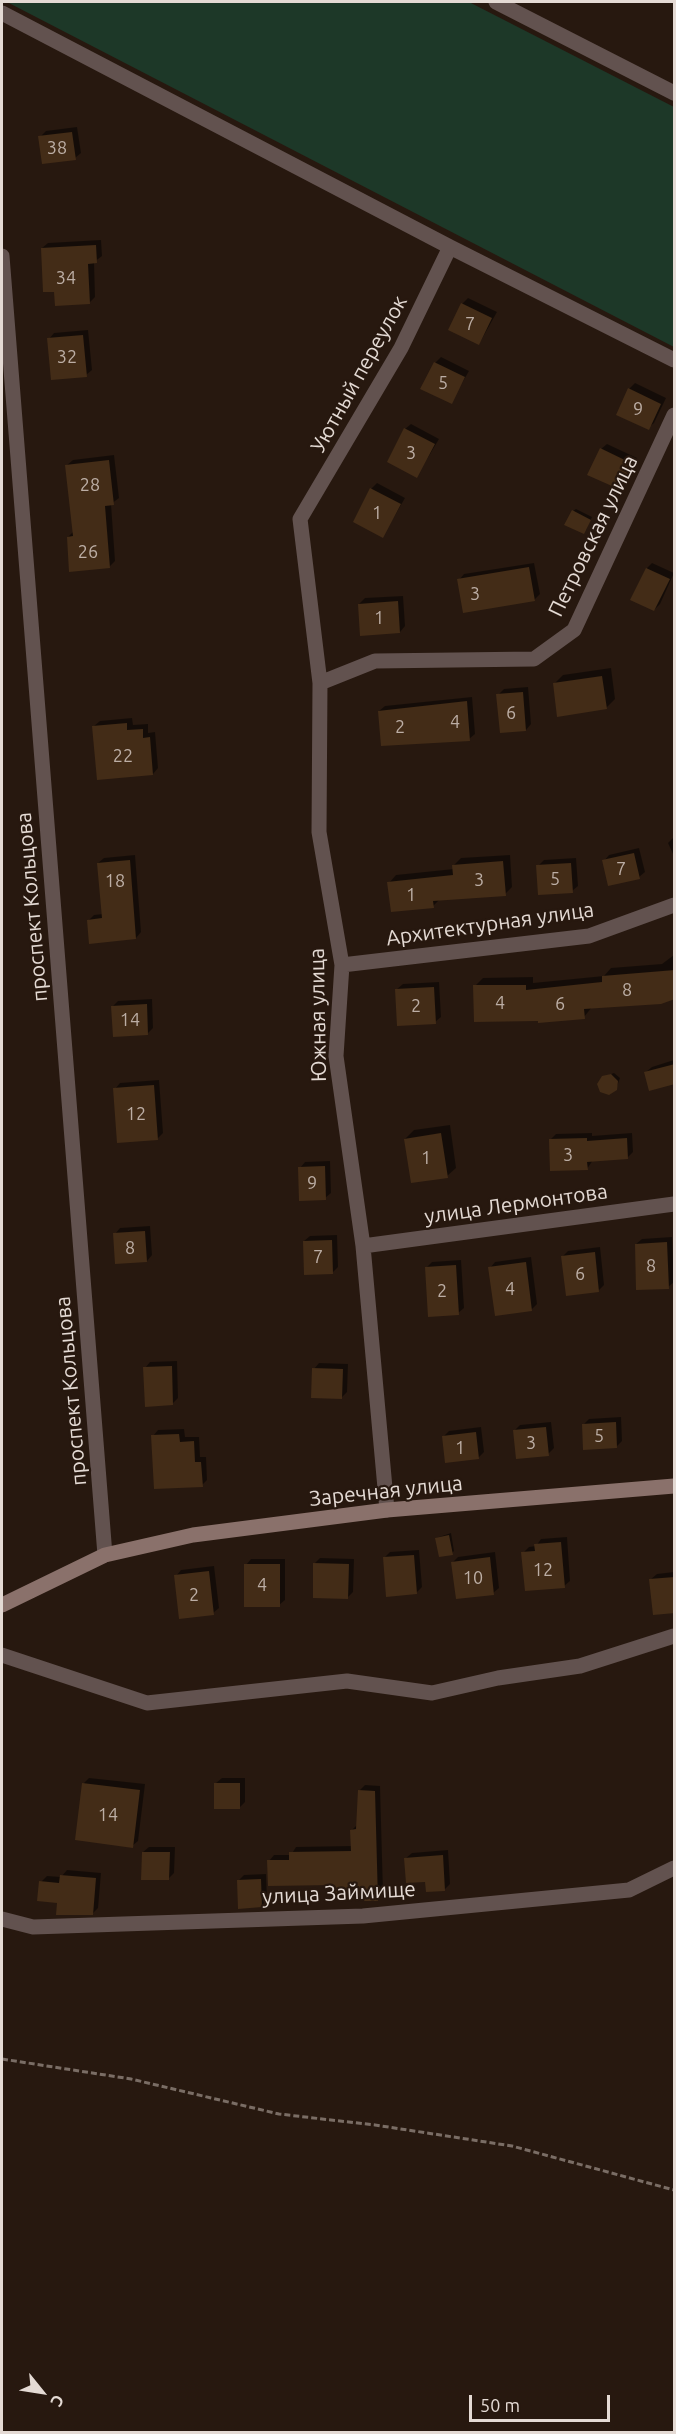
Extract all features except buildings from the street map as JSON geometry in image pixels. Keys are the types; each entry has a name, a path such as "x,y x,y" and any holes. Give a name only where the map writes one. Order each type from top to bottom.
{"street":[{"path":"496,2 675,93"},
{"path":"2,13 450,247 675,360"},
{"name":"Уютный переулок","path":"300,519 401,348 450,247"},
{"name":"проспект Кольцова","path":"2,256 105,1555"},
{"name":"Петровская улица","path":"320,683 375,661 534,659 574,630 675,415"},
{"name":"Южная улица","path":"300,519 320,683 319,832 342,965 336,1056 363,1246 387,1510"},
{"name":"Архитектурная улица","path":"342,965 589,936 675,904"},
{"name":"улица Лермонтова","path":"363,1246 675,1204"},
{"name":"Заречная улица","path":"2,1605 105,1555 193,1535 387,1510 675,1486"},
{"path":"2,1655 147,1702 347,1681 432,1693 498,1678 580,1666 675,1636"},
{"name":"улица Займище","path":"2,1919 33,1927 363,1916 629,1890 675,1868"}],"path":[{"path":"2,2059 131,2079 279,2114 375,2124 512,2146 675,2190"}],"green space":[{"path":"7,2 469,2 674,107 674,347"}]}
